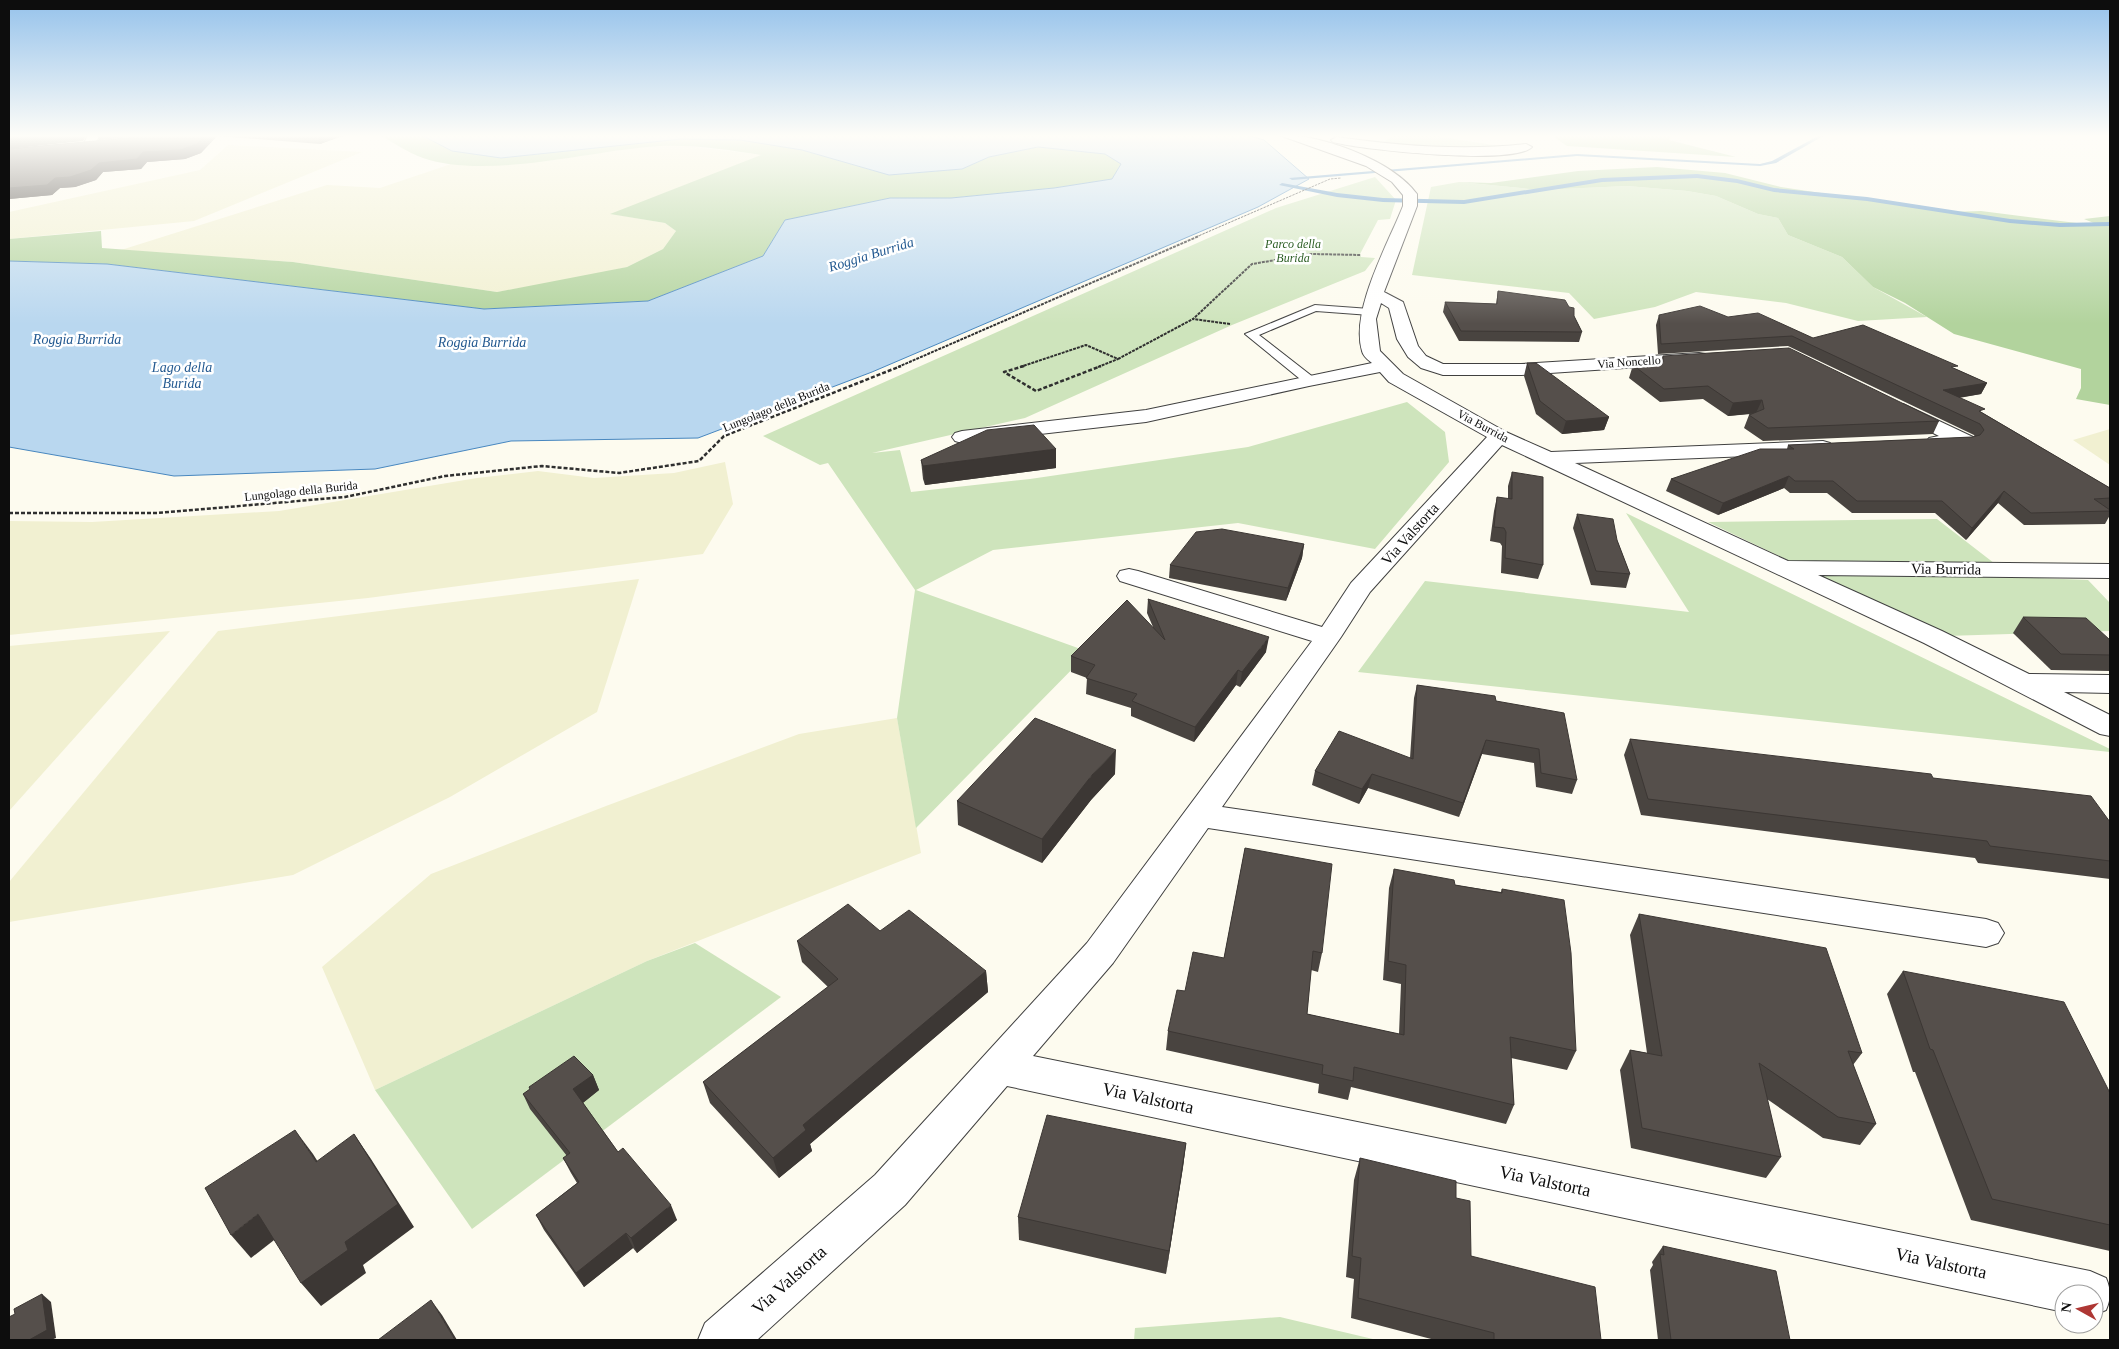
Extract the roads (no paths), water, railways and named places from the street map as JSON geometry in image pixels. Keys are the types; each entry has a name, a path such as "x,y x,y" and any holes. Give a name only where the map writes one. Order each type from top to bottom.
{"street":[{"name":"Via Burrida","path":"1410,198 1368,319 1372,352 1396,378 1499,436 1783,567 2110,727"},
{"name":"Via Noncello","path":"1372,303 1397,305 1412,352 1428,365 1457,370 1528,369 1713,357"},
{"path":"962,437 1146,416 1309,380 1385,366"},
{"path":"1886,402 1966,441 1916,443"},
{"name":"Via Valstorta","path":"722,1340 890,1190 1100,954 1328,637 1360,588 1499,436"},
{"path":"1548,458 1836,446"},
{"name":"Via Burrida","path":"1783,567 2110,571"},
{"path":"1129,576 1328,637"},
{"name":"Via Burrida","path":"2022,683 2110,684"},
{"path":"1199,815 1986,932"},
{"name":"Via Valstorta","path":"999,1067 2054,1287"}],"lane":[{"path":"1309,380 1252,334 1315,308 1372,303"}],"water":[{"name":"Lago della Burida","path":"890,198 1274,198 1258,207 872,372 698,438 511,441 375,469 174,476 9,447 9,261 107,264 484,309 648,301 763,256 785,220"}],"waterway":[{"path":"1364,198 1464,202 1489,198"},
{"path":"1856,198 2010,221 2060,225 2110,224"}],"park label":[{"name":"Parco della Burida","path":"1293,251"}],"water label":[{"name":"Roggia Burrida","path":"871,254"},
{"name":"Roggia Burrida","path":"77,339"},
{"name":"Roggia Burrida","path":"482,342"}]}
